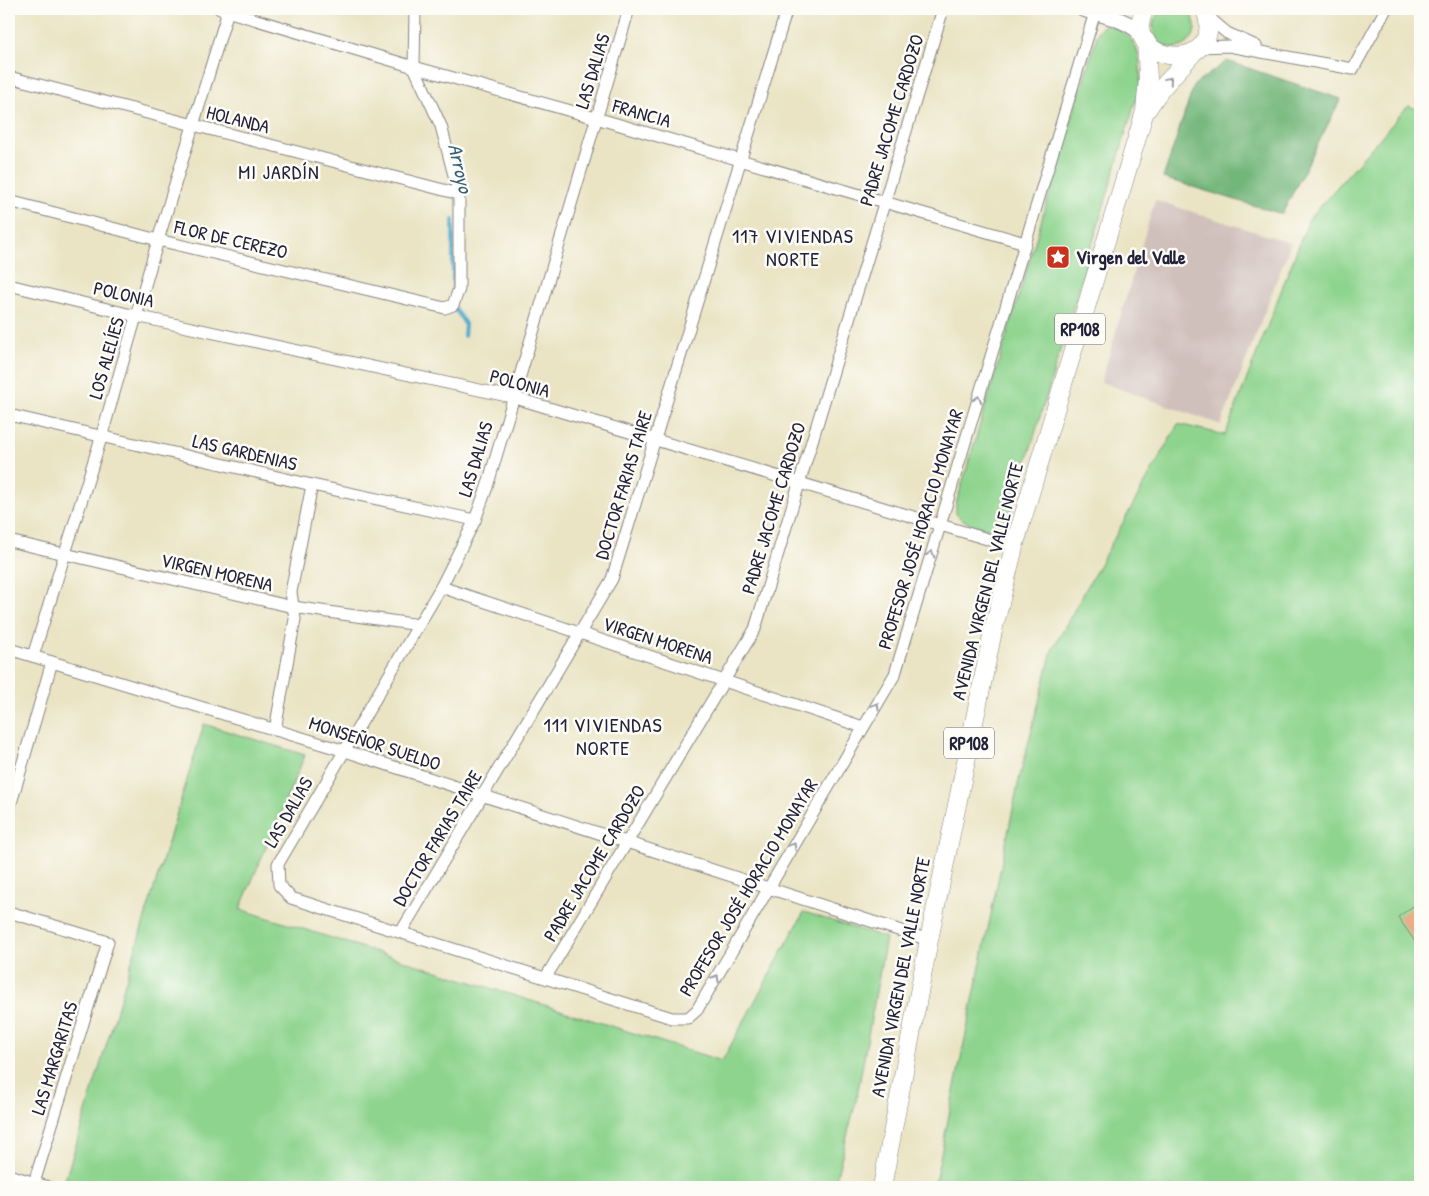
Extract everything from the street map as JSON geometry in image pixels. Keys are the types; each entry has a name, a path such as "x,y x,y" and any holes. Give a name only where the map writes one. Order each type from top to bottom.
{"main road":[{"name":"RP108","path":"1144,38 1141,24 1145,9"},
{"path":"1091,10 1134,26 1153,50 1163,55 1185,56 1197,49"},
{"name":"RP108","path":"1197,49 1207,33 1206,13"},
{"name":"AVENIDA VIRGEN DEL VALLE NORTE","path":"882,1187 928,940 991,640 1014,547 1145,111 1148,78 1144,38"},
{"name":"AVENIDA VIRGEN DEL VALLE NORTE","path":"1145,111 1173,74 1197,49"}],"street":[{"path":"415,9 414,67 440,126 460,194"},
{"name":"LAS DALIAS","path":"401,932 291,898 279,885 278,864 419,625 475,520 487,487 628,9"},
{"name":"DOCTOR FARIAS TAIRE","path":"401,932 612,579 787,9"},
{"name":"PADRE JACOME CARDOZO","path":"546,977 755,629 943,9"},
{"path":"1197,49 1229,46 1353,70 1386,9"},
{"name":"FRANCIA","path":"224,10 1025,244"},
{"name":"LOS ALELÍES","path":"33,656 101,438 158,240 194,126 224,10"},
{"name":"PROFESOR JOSÉ HORACIO MONAYAR","path":"546,977 672,1018 688,1018 697,1010 895,674 1025,244 1091,10"},
{"path":"1206,13 1227,33 1276,55"},
{"name":"HOLANDA","path":"9,77 460,194"},
{"name":"FLOR DE CEREZO","path":"9,201 158,240 445,308 453,305 459,289 460,194"},
{"name":"POLONIA","path":"9,284 136,316 512,397 1014,547"},
{"name":"LAS GARDENIAS","path":"9,415 312,486 475,520"},
{"path":"275,730 295,619 291,592 312,486"},
{"name":"VIRGEN MORENA","path":"9,541 64,556 293,607 419,625"},
{"name":"VIRGEN MORENA","path":"441,586 863,727"},
{"name":"MONSEÑOR SUELDO","path":"9,649 345,751 928,940"},
{"path":"9,810 52,662"},
{"name":"LAS MARGARITAS","path":"9,912 108,942 34,1183"},
{"path":"401,932 546,977"},
{"path":"9,1175 48,1187"}],"shaded area":[{"path":"1155,200 1291,243 1221,425 1101,382"}],"green space":[{"path":"1174,6 1189,12 1195,27 1189,42 1174,48 1159,42 1153,27 1159,12"},
{"path":"1109,25 1119,30 1133,42 1139,57 1140,86 1008,523 996,528 981,527 967,522 956,514 956,504 1098,32 1103,26"},
{"path":"1227,61 1341,99 1282,214 1163,178 1194,85"},
{"path":"1408,106 1420,110 1420,1187 934,1187 1019,780 1052,650 1178,424 1225,435 1309,219"},
{"path":"204,724 305,755 240,909 722,1061 804,912 886,938 856,1101 834,1187 63,1187"}],"building":[{"path":"1420,901 1420,949 1398,917"}],"waterway":[{"name":"Arroyo","path":"453,220 453,293"},
{"name":"Arroyo","path":"454,307 465,324 464,336"}],"place":[{"name":"Virgen del Valle","path":"1058,257"}],"district":[{"name":"MI JARDÍN","path":"279,171"},
{"name":"117 VIVIENDAS NORTE","path":"793,246"},
{"name":"111 VIVIENDAS NORTE","path":"603,736"}]}
